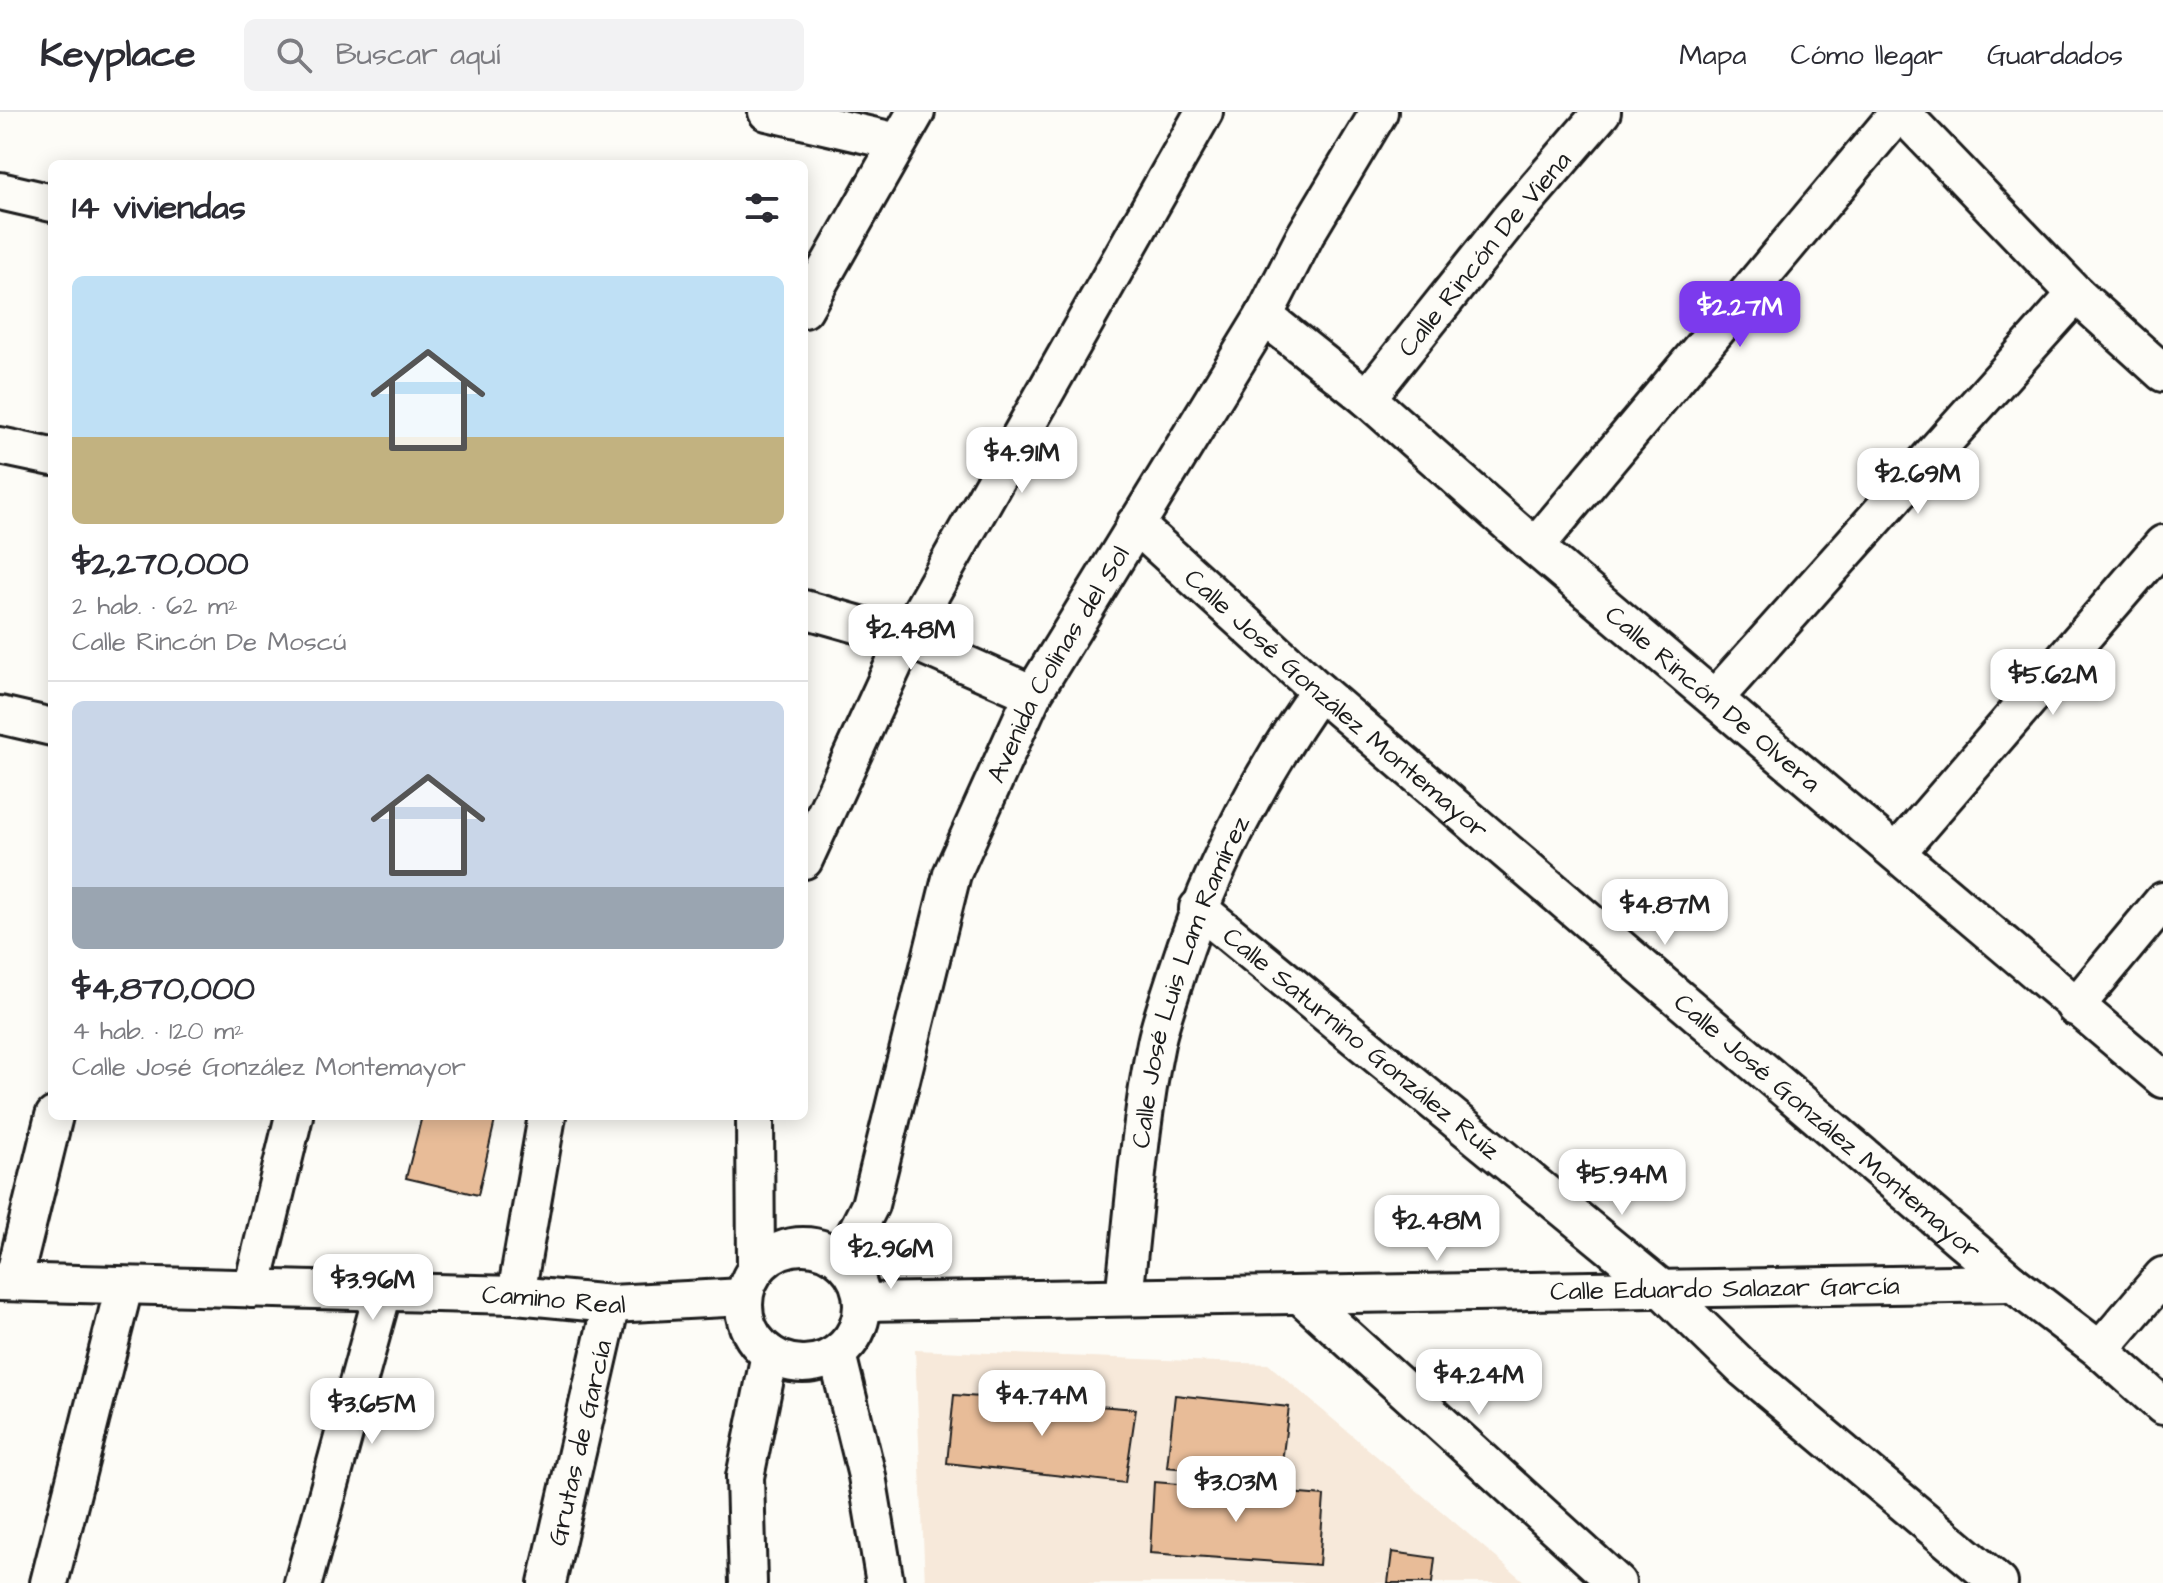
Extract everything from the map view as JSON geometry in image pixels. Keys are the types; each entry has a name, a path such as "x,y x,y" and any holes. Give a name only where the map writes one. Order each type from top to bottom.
{"street":[{"path":"767,112 907,127 808,302"},
{"path":"808,851 906,638 1204,112"},
{"name":"Avenida Colinas del Sol","path":"842,1260 870,1205 952,874 1033,694 1264,316 1306,234 1379,112"},
{"name":"Calle Rincón De Viena","path":"1367,398 1509,220 1602,112"},
{"path":"1535,547 1900,112 2076,294 2163,373"},
{"path":"0,191 48,202"},
{"path":"1715,698 2076,294"},
{"name":"Calle Rincón De Olvera","path":"1264,316 1367,398 1535,547 1898,851 2075,1007 2163,1079"},
{"path":"0,446 48,456"},
{"name":"Calle José González Montemayor","path":"1135,524 1319,691 2012,1283 2100,1350 2163,1406"},
{"path":"1898,851 2163,544"},
{"path":"808,610 906,638 1033,694"},
{"name":"Calle José Luis Lam Ramírez","path":"1124,1297 1146,1100 1157,1039 1198,908 1233,831 1274,756 1319,691"},
{"path":"0,715 48,726"},
{"path":"2075,1007 2163,901"},
{"name":"Calle Saturnino González Ruíz","path":"1198,908 1663,1290 1744,1369 1999,1583"},
{"path":"6,1282 53,1120"},
{"path":"252,1289 293,1120"},
{"path":"516,1295 546,1120"},
{"path":"750,1282 780,1252 807,1246 826,1250 842,1260 860,1286 863,1302 857,1332 837,1354 806,1364 790,1363 770,1354 750,1332 750,1282 755,1120"},
{"path":"2100,1350 2163,1276"},
{"name":"Camino Real","path":"6,1282 516,1295 611,1304 750,1282"},
{"name":"Calle Eduardo Salazar García","path":"863,1302 2012,1283"},
{"path":"49,1583 124,1287"},
{"path":"303,1583 383,1292"},
{"path":"1300,1295 1617,1583"},
{"name":"Grutas de García","path":"547,1583 611,1304"},
{"path":"748,1583 745,1477 770,1354"},
{"path":"837,1354 867,1476 885,1583"}],"shaded area":[{"path":"915,1350 1268,1364 1526,1583 925,1583"}],"building":[{"path":"421,1120 495,1120 478,1195 406,1178"},
{"path":"954,1395 1136,1409 1125,1483 947,1463"},
{"path":"1175,1395 1289,1407 1280,1478 1167,1467"},
{"path":"1154,1482 1324,1496 1319,1565 1150,1553"},
{"path":"1392,1552 1435,1558 1432,1583 1388,1583"}]}
